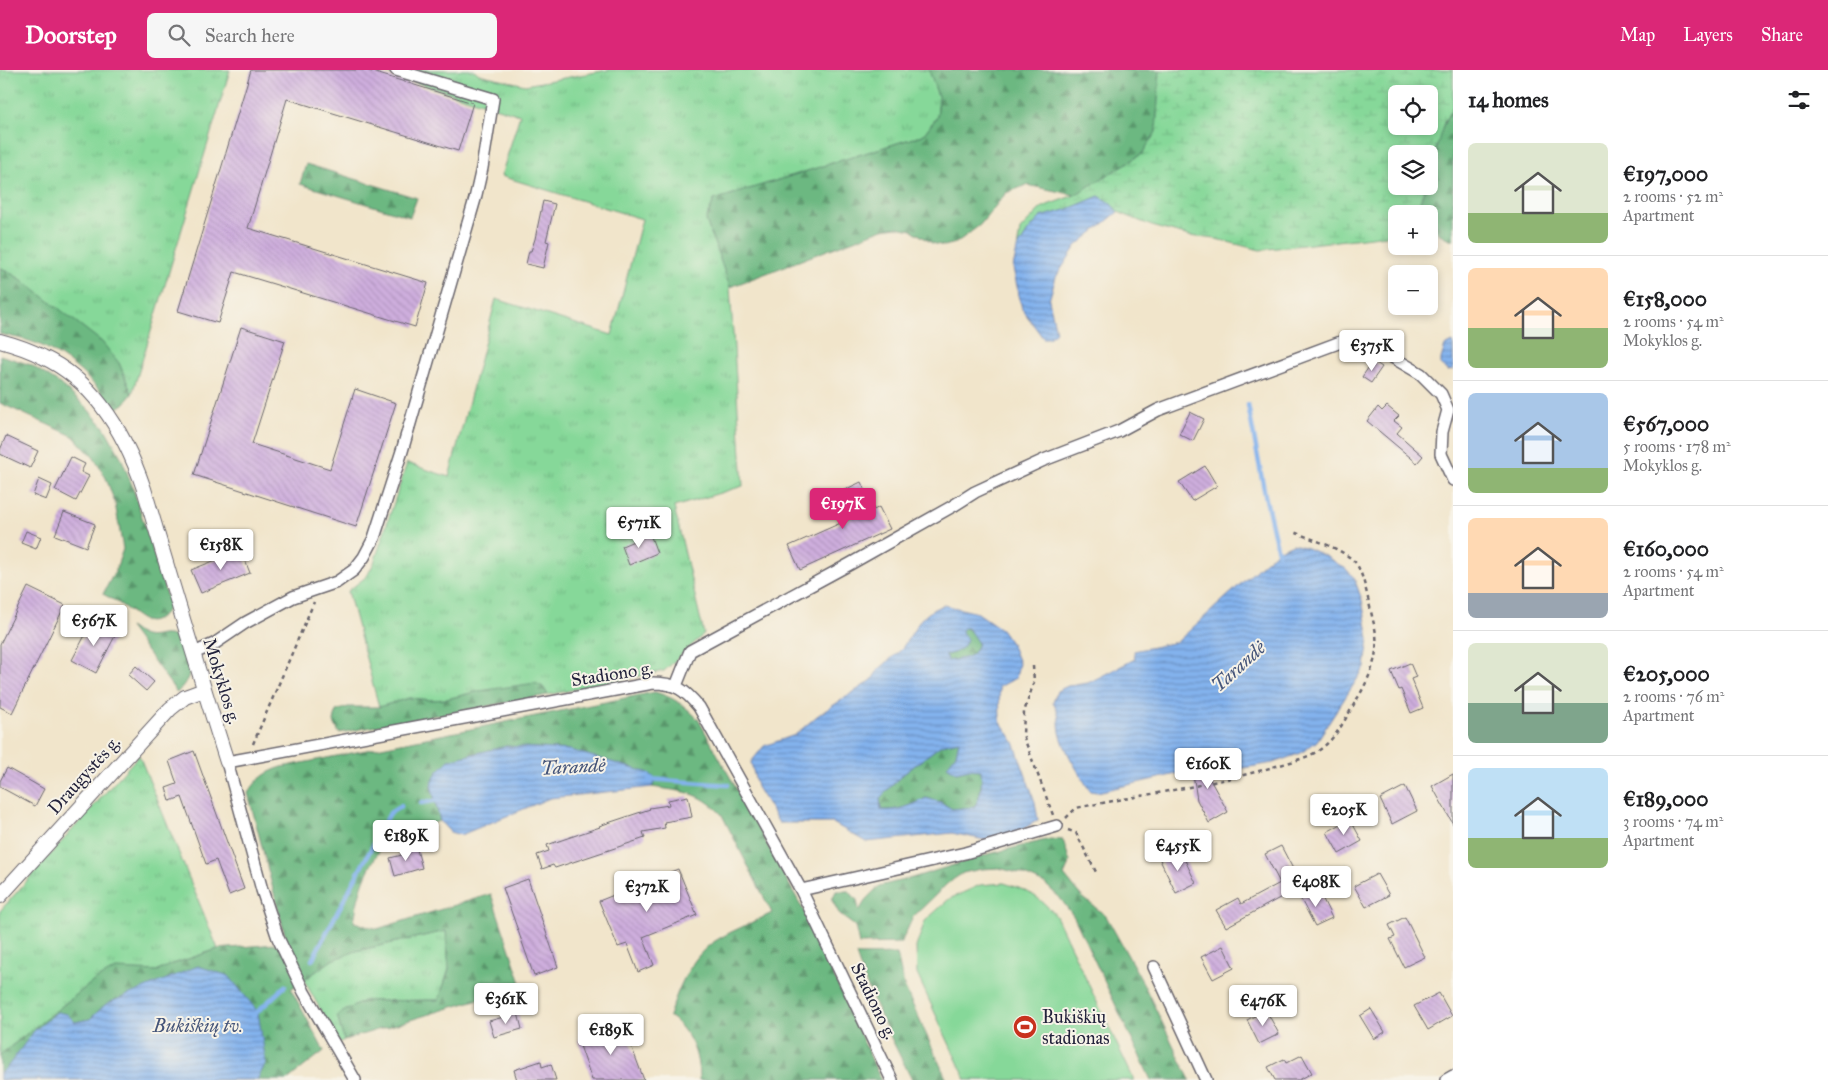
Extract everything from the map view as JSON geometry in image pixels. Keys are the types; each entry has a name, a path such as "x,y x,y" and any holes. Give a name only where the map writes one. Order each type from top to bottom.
{"street":[{"path":"194,653 214,644 245,623 293,597 337,582 354,570 364,557 374,538 402,451 477,192 493,99 396,70"},
{"name":"Mokyklos g.","path":"0,340 44,357 80,382 97,399 117,427 136,466 227,762 262,890 278,938 304,992 354,1080"},
{"path":"676,686 690,651 850,564 975,492 1044,460 1119,431 1158,410 1346,340 1370,344 1421,374 1442,394 1448,410 1442,432 1441,454 1453,480"},
{"name":"Stadiono g.","path":"227,762 653,683 666,683 676,686 689,695 699,707 801,890 892,1080"},
{"name":"Draugystės g.","path":"0,896 170,709 185,698 204,690"},
{"path":"801,890 965,853 1057,826"},
{"path":"1154,967 1206,1080"},
{"path":"1446,1080 1453,1076"}],"path":[{"path":"1057,826 1076,808 1244,776 1308,757 1323,748 1338,731 1368,679 1375,662 1375,628 1361,574 1356,563 1341,552 1294,532"},
{"path":"247,758 320,589"},
{"path":"1033,666 1034,682 1024,712 1023,735 1057,826 1076,833 1097,874"}],"green space":[{"path":"0,70 230,70 132,394 119,363 22,280 0,267"},
{"path":"376,70 474,70 479,74 525,85 608,70 929,70 939,99 937,117 923,135 714,200 706,220 730,287 743,486 674,507 704,634 664,671 548,695 543,687 479,691 447,699 409,698 379,707 348,591 367,576 374,563 407,463 449,477 496,299 612,335 642,219 501,176 520,115"},
{"path":"929,70 1160,70 1156,132 1142,154 1075,195 1027,185 1006,193 980,225 956,243 944,246 932,243 912,230 897,227 883,229 730,287 706,220 714,200 923,135 937,117 939,99"},
{"path":"1160,70 1453,70 1453,106 1444,122 1437,145 1388,145 1388,195 1422,195 1419,205 1388,205 1388,235 1260,250 1216,239 1189,236 1152,226 1118,212 1110,203 1099,196 1066,210 1041,217 1029,230 1017,249 1020,230 1042,207 1075,195 1142,154 1156,132"},
{"path":"1453,106 1453,240 1438,232 1438,205 1419,205 1422,195 1438,195 1438,145 1436,145"},
{"path":"306,164 417,198 410,217 300,184"},
{"path":"0,267 22,280 102,342 119,363 132,394 124,404 116,409 81,372 50,350 29,341 0,334"},
{"path":"0,355 31,365 60,384 85,406 104,427 121,457 133,488 170,607 163,615 152,622 147,622 137,617 119,603 103,594 116,569 123,549 115,503 106,478 94,458 73,436 0,403"},
{"path":"129,627 145,636 172,636 183,644 190,669 186,681 177,693"},
{"path":"963,627 970,631 978,643 976,649 970,656 948,661 945,655 954,653"},
{"path":"536,683 543,687 548,695 339,733 334,722 336,711 348,707 379,707 409,698 447,699 479,691"},
{"path":"655,692 679,702 698,719 805,913 881,1080 699,1080 699,1070 692,1044 683,1029 669,1016 680,986 697,958 712,943 772,913 722,815 698,796 682,791 652,787 655,779 649,773 570,750 506,746 449,760 431,785 440,821 390,835 366,876 359,896 354,922 377,929 491,894 522,986 344,1040 337,1015 364,1001 439,1000 449,969 446,931 356,951 332,960 291,989 324,1051 287,1080 257,1080 266,1063 137,993 106,1004 90,1019 75,1022 67,1014 0,1073 0,1055 95,980 116,969 158,971 170,965 218,949 287,943 248,793 255,783 267,773 282,767"},
{"path":"959,741 956,754 956,772 969,769 981,770 981,789 974,807 952,809 940,802 926,798 893,810 881,810 880,798 901,776 941,745"},
{"path":"139,755 218,949 170,965 158,971 139,971 95,980 0,1055 0,911"},
{"path":"1050,839 1063,840 1070,862 1064,875 1081,896 1106,916 1143,983 1190,1080 1151,1080 1074,917 1060,898 1045,884 1022,874 999,868 963,873 948,883 913,917 901,943 859,944 855,926 840,915 832,900 836,891 849,891 857,900 859,911 867,898 879,886 912,878 989,854"},
{"name":"Bukiškių stadionas","path":"1004,883 1033,895 1056,916 1134,1080 966,1080 917,974 916,947 925,921 949,899 980,885"},
{"path":"446,931 449,969 439,1000 364,1001 337,1015 344,1040 339,1043 304,980 332,960 356,951"},
{"path":"897,954 904,986 947,1080 912,1080 875,1003 856,955"}],"water":[{"path":"1099,196 1110,203 1118,212 1076,246 1056,277 1049,300 1056,332 1049,338 1043,338 1022,309 1013,268 1017,249 1029,230 1041,217 1066,210"},
{"path":"1453,342 1453,370 1448,371 1441,366 1441,359 1445,346"},
{"path":"1293,544 1325,556 1346,569 1354,578 1362,600 1369,639 1365,667 1317,741 1301,753 1273,763 1220,772 1212,751 1190,766 1191,776 1184,776 1181,773 1097,792 1090,791 1070,758 1061,736 1058,715 1053,703 1057,691 1068,686 1088,683 1135,659 1134,651 1177,642 1277,551"},
{"path":"944,605 978,613 1001,629 1011,643 1019,663 1016,678 999,687 1000,721 1014,742 1035,802 1038,820 1015,834 985,840 952,833 866,842 833,823 779,823 757,787 751,762 764,746 795,735 817,716 872,680 878,670 901,650 921,619 934,609","holes":["963,628 968,628 978,643 976,649 970,656 948,661 945,655 953,653 964,646 967,639 962,632","959,741 956,754 947,766 956,772 969,769 981,770 981,789 974,807 952,809 940,802 926,798 893,810 881,810 880,798 901,776 941,745"]},
{"path":"506,746 570,750 649,773 656,779 652,787 550,798 461,835 450,832 440,821 431,785 437,772 449,760"},
{"name":"Bukiškių tv.","path":"198,966 229,976 258,1012 266,1063 257,1080 0,1080 0,1073 8,1066 34,1031 57,1012 67,1014 75,1022 90,1019 106,1004"}],"building":[{"path":"251,70 366,70 473,103 458,151 287,99 248,228 428,283 415,327 234,272 218,323 178,311"},
{"path":"543,201 555,204 546,241 549,242 543,268 526,264 529,251 531,251 535,239"},
{"path":"241,327 285,341 252,444 330,469 355,389 396,403 356,527 194,475"},
{"path":"1373,361 1382,367 1371,383 1362,377"},
{"path":"1387,406 1399,416 1394,421 1402,427 1397,433 1423,456 1417,463 1367,421 1378,407 1382,411"},
{"path":"1190,412 1204,419 1193,441 1179,434"},
{"path":"6,436 38,451 30,468 0,454"},
{"path":"71,457 85,464 81,472 89,476 76,501 55,490"},
{"path":"1205,466 1217,486 1192,501 1179,482"},
{"path":"39,479 52,485 46,500 33,495"},
{"path":"861,482 874,510 879,507 890,529 800,570 789,546 852,518 840,492"},
{"path":"64,512 95,524 86,547 55,535"},
{"path":"26,531 41,537 36,549 21,543"},
{"path":"650,534 657,553 629,565 622,546"},
{"path":"241,550 250,573 201,593 191,570"},
{"path":"28,587 65,605 12,713 0,707 0,644"},
{"path":"92,622 116,634 96,673 72,660"},
{"path":"1410,663 1416,677 1411,679 1423,708 1411,713 1391,671"},
{"path":"136,666 154,682 146,691 128,675"},
{"path":"194,751 244,889 229,895 216,860 206,864 182,797 170,801 166,788 177,784 169,761"},
{"path":"1212,754 1218,773 1208,776 1228,812 1209,823 1197,800 1192,767"},
{"path":"7,768 44,789 35,806 0,787 0,781"},
{"path":"1453,774 1453,824 1432,786"},
{"path":"1405,786 1417,811 1392,824 1380,799"},
{"path":"688,796 692,817 664,822 665,828 643,832 645,838 555,868 553,865 542,869 537,855 549,851 547,845 649,808 669,805 668,800"},
{"path":"1350,819 1362,841 1339,854 1327,832"},
{"path":"416,846 422,868 395,876 390,858 402,855 401,850"},
{"path":"1281,846 1302,886 1226,927 1216,910 1238,898 1241,904 1280,883 1265,854"},
{"path":"1180,850 1196,883 1176,893 1160,860"},
{"path":"678,869 697,915 643,937 654,965 638,972 627,944 618,947 599,901"},
{"path":"1377,874 1389,895 1366,907 1354,886"},
{"path":"528,879 558,967 534,976 503,888"},
{"path":"1318,889 1332,918 1315,926 1300,898"},
{"path":"1405,917 1425,957 1404,967 1390,939 1395,937 1389,925"},
{"path":"1223,946 1234,968 1213,979 1201,957"},
{"path":"1439,993 1452,1016 1428,1030 1414,1006"},
{"path":"1371,1009 1385,1032 1374,1039 1360,1016"},
{"path":"1266,1010 1279,1034 1259,1044 1247,1020"},
{"path":"518,1013 522,1029 494,1037 489,1021"},
{"path":"623,1024 644,1080 592,1080 578,1040"},
{"path":"1302,1055 1312,1073 1299,1080 1275,1080 1268,1067 1284,1059 1286,1063"},
{"path":"541,1061 542,1067 551,1064 556,1080 517,1080 514,1070"}],"waterway":[{"name":"Tarandė","path":"1248,405 1279,556"},
{"name":"Tarandė","path":"649,779 728,785"},
{"name":"Tarandė","path":"421,803 439,800"},
{"name":"Tarandė","path":"312,960 390,813 401,806"},
{"name":"Tarandė","path":"253,1016 285,986"}],"place":[{"name":"Bukiškių stadionas","path":"1025,1027"}]}
